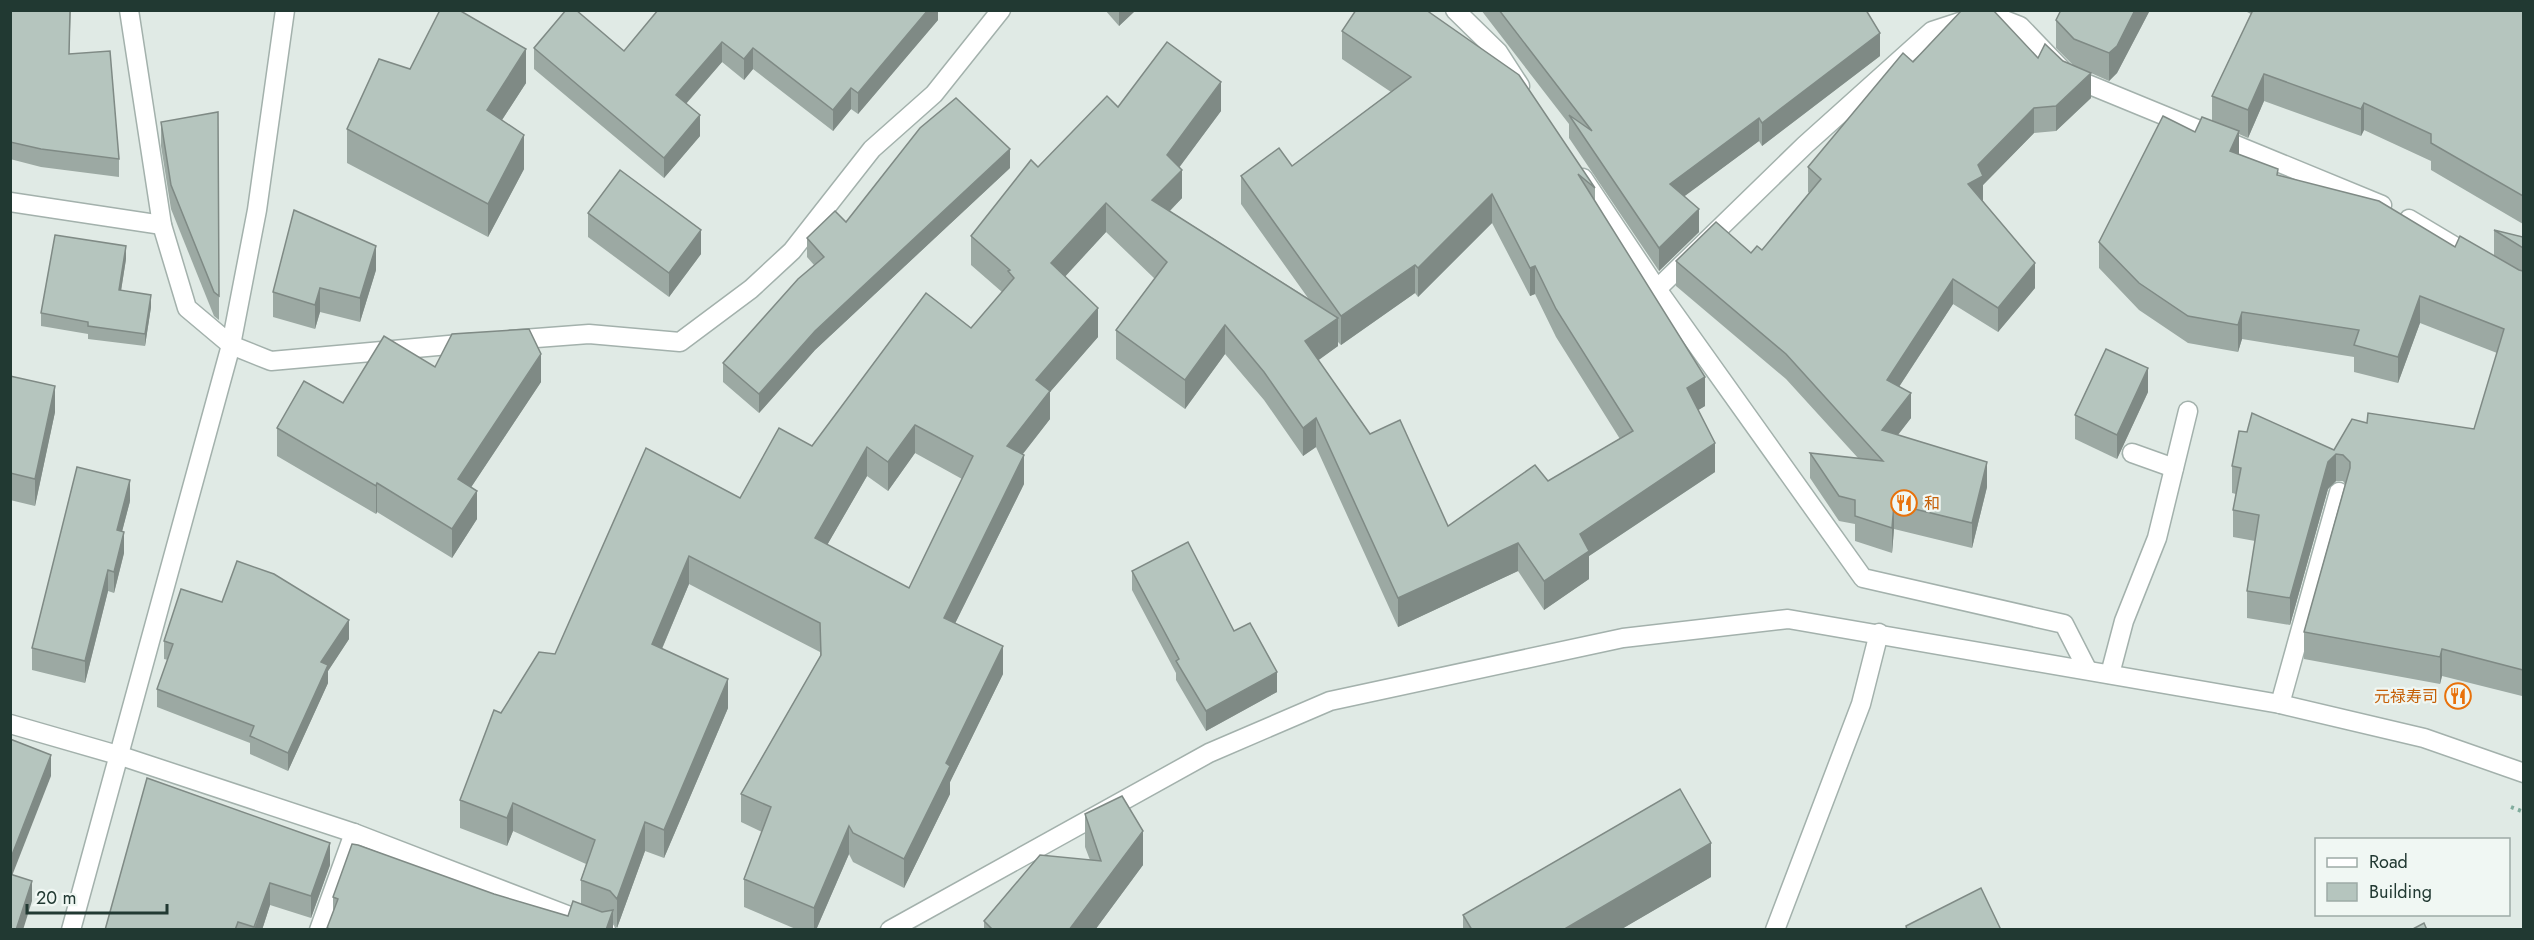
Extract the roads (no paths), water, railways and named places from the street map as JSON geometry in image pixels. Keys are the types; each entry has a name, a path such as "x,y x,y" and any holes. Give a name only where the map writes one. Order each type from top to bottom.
{"street":[{"path":"129,10 162,225 187,308 231,345 271,361 589,334 680,342 751,289 792,251 872,149 934,94 1001,10"},
{"path":"71,930 121,756 231,345 257,210 285,10"},
{"path":"1455,10 1497,51 1531,101"},
{"path":"1657,289 1805,145 1932,31 1987,13 2019,26 2068,76 2392,209 2493,269"},
{"path":"1570,160 1657,289 1863,578 2064,624 2087,669"},
{"path":"10,202 162,225"},
{"path":"2110,674 2124,621 2157,538 2188,411"},
{"path":"2132,453 2174,468"},
{"path":"2280,704 2339,492"},
{"path":"890,930 1209,753 1329,701 1623,638 1788,619 2280,704 2424,738 2523,773"},
{"path":"1775,930 1861,704 1879,633"},
{"path":"10,724 121,756 354,833 606,930"},
{"path":"319,930 354,833"}],"place":[{"name":"和","path":"1904,503"},
{"name":"元禄寿司","path":"2458,696"}]}
